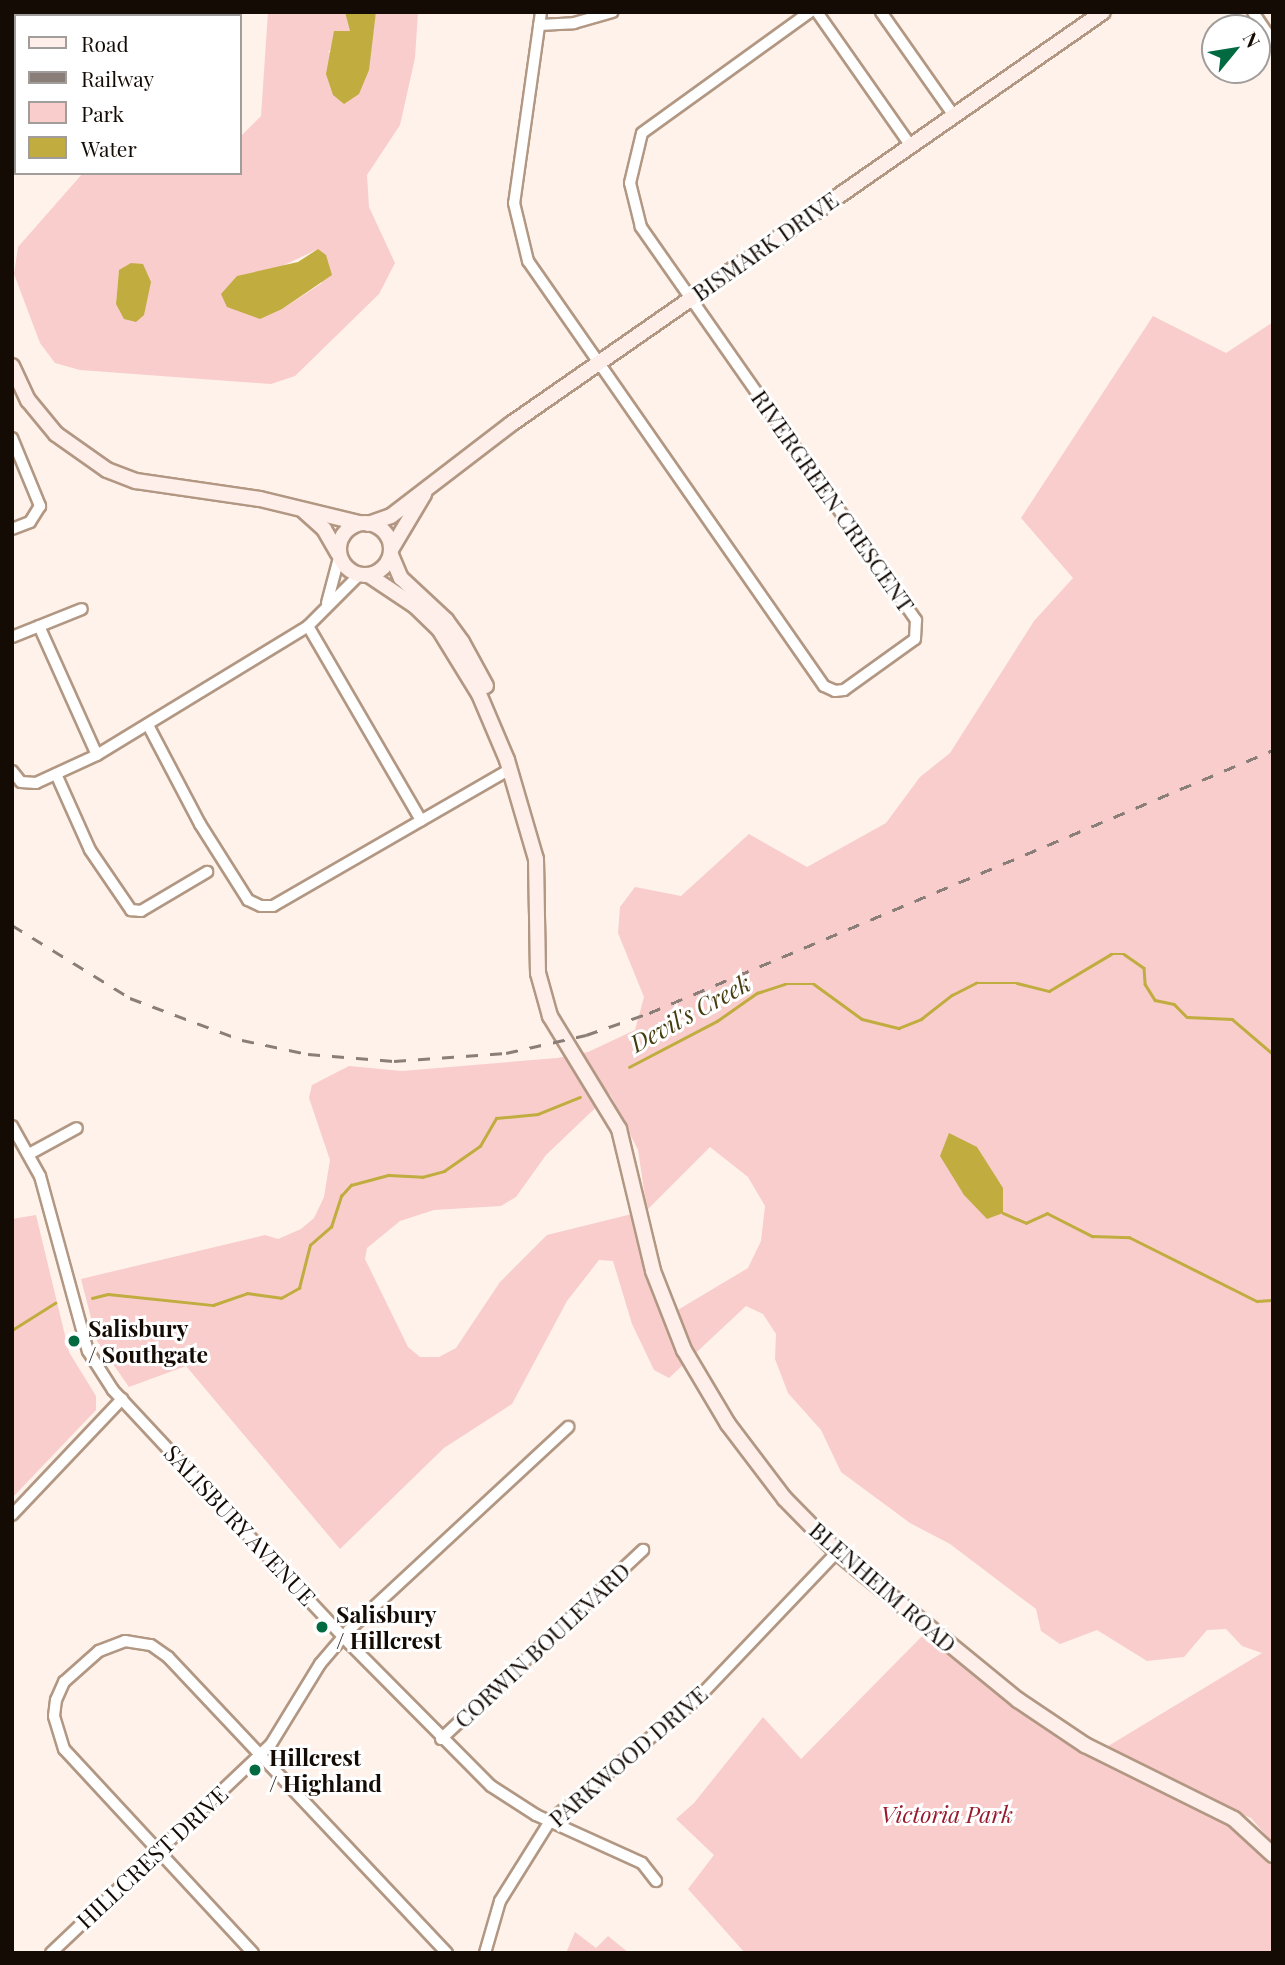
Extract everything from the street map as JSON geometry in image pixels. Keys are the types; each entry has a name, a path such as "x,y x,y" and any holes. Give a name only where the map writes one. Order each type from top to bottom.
{"main road":[{"name":"BISMARK DRIVE","path":"363,523 391,516 430,484 597,364 1103,12"},
{"path":"12,366 28,400 55,434 107,470 136,481 260,499 363,523 385,533 392,551 384,567 364,575 339,556 324,529 303,510"},
{"name":"BISMARK DRIVE","path":"392,551 430,484"},
{"path":"339,556 343,535 363,523"},
{"name":"BLENHEIM ROAD","path":"392,551 401,578 446,620 476,666 501,723 509,764 536,859 536,951 543,997 562,1041 598,1089 620,1129 653,1271 684,1350 728,1424 785,1499 837,1552 1018,1700 1085,1745 1234,1819 1273,1855"},
{"name":"BLENHEIM ROAD","path":"364,575 415,606 449,642 479,694 509,764"}],"street":[{"path":"541,12 516,170 517,223 540,283 597,364"},
{"path":"539,25 574,23 612,12"},
{"path":"691,299 634,214 630,183 637,140 810,12"},
{"path":"817,12 910,145"},
{"path":"881,12 954,116"},
{"path":"1253,12 1273,42"},
{"name":"RIVERGREEN CRESCENT","path":"597,364 824,686 844,690 915,639 916,620 691,299"},
{"path":"12,438 40,506 30,522 12,529"},
{"path":"327,603 339,556"},
{"path":"12,771 21,782 36,783 97,755 308,626 327,603 364,575"},
{"path":"12,637 82,609"},
{"path":"39,626 97,755"},
{"path":"308,626 421,820"},
{"path":"148,724 200,824 248,900 261,906 273,906 421,820 509,764"},
{"path":"56,774 90,850 131,910 141,911 207,872"},
{"name":"SALISBURY AVENUE","path":"12,1126 31,1153 84,1341 98,1370 122,1399 343,1637 441,1739 491,1786 550,1821 642,1863 656,1881"},
{"path":"31,1153 77,1128"},
{"path":"12,1515 122,1399"},
{"name":"HILLCREST DRIVE","path":"55,1951 277,1738 320,1664 343,1637 568,1427"},
{"name":"CORWIN BOULEVARD","path":"441,1739 643,1550"},
{"name":"PARKWOOD DRIVE","path":"485,1953 500,1901 550,1821 698,1698 837,1552"},
{"path":"253,1953 64,1749 54,1716 56,1700 81,1665 99,1651 125,1641 151,1645 168,1657 447,1953"}],"green space":[{"path":"268,12 345,12 350,31 327,53 373,32 376,12 418,12 415,58 400,125 367,175 369,207 395,263 379,294 295,376 271,384 80,370 55,363 40,343 14,274 18,247 81,175 242,175 242,135 261,116","holes":["318,249 322,283 282,309 276,269","119,270 145,303 144,314 116,304"]},
{"name":"Victoria Park","path":"1153,316 1226,353 1273,322 1273,1844 1251,1818 1107,1760 1247,1835 1273,1865 1273,1953 745,1953 688,1889 714,1855 676,1819 694,1803 763,1717 801,1759 933,1625 1095,1754 1262,1653 1242,1646 1226,1629 1207,1630 1184,1657 1147,1661 1097,1630 1060,1644 1041,1631 1036,1609 950,1544 910,1523 841,1472 821,1430 788,1393 775,1359 776,1334 763,1314 746,1306 669,1378 654,1370 632,1324 613,1261 599,1260 567,1301 512,1404 444,1448 340,1549 186,1366 129,1387 97,1341 81,1279 265,1235 278,1239 301,1229 314,1218 324,1197 330,1160 309,1098 312,1085 349,1066 402,1071 557,1058 588,1052 635,1030 644,997 618,933 620,907 635,887 681,896 749,834 807,867 886,823 920,777 950,753 1034,621 1073,578 1021,518","holes":["610,1094 638,1150 647,1210 710,1147 748,1177 765,1206 761,1241 748,1268 666,1317 636,1213 547,1235 500,1282 456,1348 439,1357 420,1357 408,1347 365,1259 367,1248 400,1221 434,1210 501,1206 516,1197 546,1155"]},
{"path":"36,1215 69,1352 96,1396 96,1410 12,1498 12,1219"},
{"path":"575,1932 596,1948 608,1936 629,1953 566,1953"}],"water":[{"path":"345,12 376,12 369,70 359,94 344,104 333,95 326,74 334,31 350,31"},
{"path":"318,249 326,255 332,275 282,309 260,319 227,307 221,294 237,276 298,262"},
{"path":"131,263 143,264 151,282 144,315 136,322 124,319 116,304 119,270"},
{"path":"949,1133 977,1147 1003,1188 1003,1213 987,1219 964,1195 940,1156"}],"waterway":[{"name":"Devil's Creek","path":"629,1067 717,1021 757,993 785,984 814,984 862,1019 899,1028 921,1019 952,995 976,983 1017,983 1049,991 1111,954 1124,954 1144,968 1145,984 1155,1000 1174,1004 1187,1017 1232,1019 1273,1054"},
{"name":"Devil's Creek","path":"92,1298 108,1294 213,1305 247,1293 281,1298 299,1288 310,1245 331,1227 341,1196 351,1185 389,1175 422,1177 444,1171 480,1146 496,1118 538,1114 580,1097"},
{"path":"1003,1213 1026,1223 1047,1213 1092,1236 1129,1237 1257,1301 1273,1300"},
{"name":"Devil's Creek","path":"12,1330 55,1303"}],"railway":[{"path":"12,925 130,998 242,1040 308,1054 394,1061 506,1053 586,1035 649,1013 1273,750"}],"place":[{"name":"Salisbury / Southgate","path":"74,1341"},
{"name":"Salisbury / Hillcrest","path":"322,1627"},
{"name":"Hillcrest / Highland","path":"255,1770"}]}
